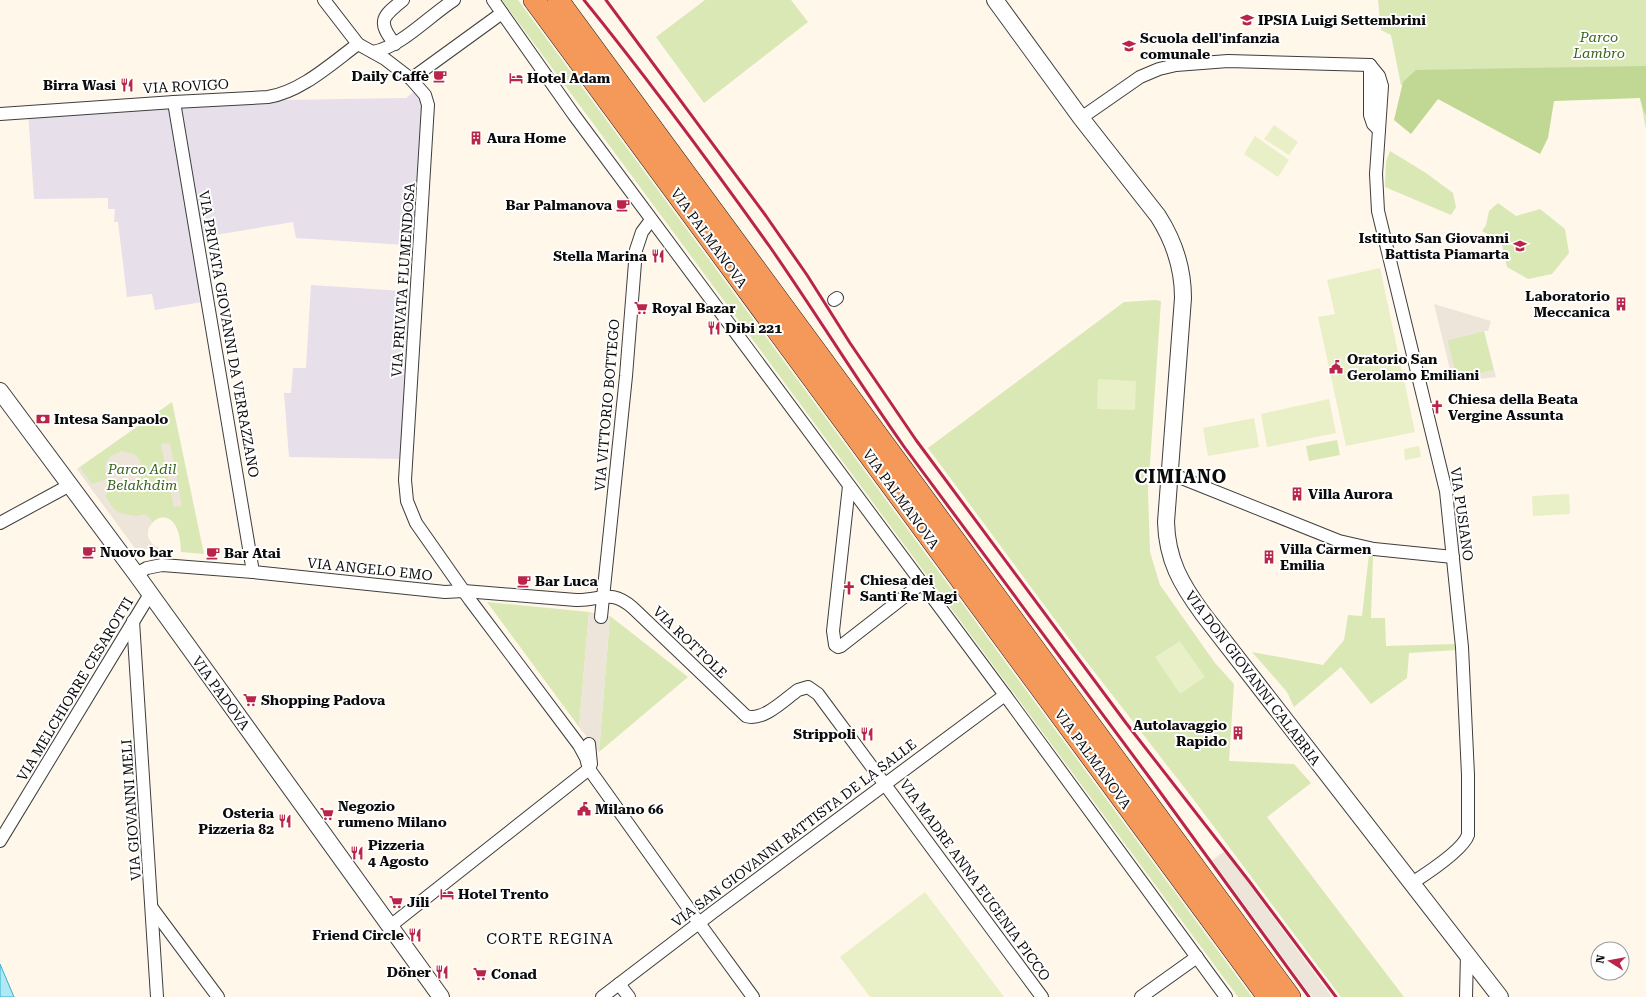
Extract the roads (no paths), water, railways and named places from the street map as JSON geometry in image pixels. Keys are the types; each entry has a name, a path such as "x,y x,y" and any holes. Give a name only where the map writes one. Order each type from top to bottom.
{"highway":[{"name":"VIA PALMANOVA","path":"534,0 1268,997"},
{"name":"VIA PALMANOVA","path":"558,0 1290,997"}],"street":[{"name":"VIA PRIVATA FLUMENDOSA","path":"324,0 358,44 390,62 411,80 426,98 429,112 406,491 410,510 416,523 464,591 579,745 586,758 589,768 753,997"},
{"path":"395,44 384,30 383,22 388,12 403,0"},
{"path":"373,52 383,50 395,44 454,0"},
{"path":"493,0 574,116 1005,695 1226,997"},
{"name":"VIA DON GIOVANNI CALABRIA","path":"995,0 1081,118 1158,216 1171,239 1180,265 1183,298 1166,514 1168,539 1173,563 1187,591 1268,699 1500,997"},
{"path":"411,80 502,13"},
{"name":"VIA ROVIGO","path":"0,114 268,97 283,94 300,86 358,44"},
{"name":"VIA PUSIANO","path":"1081,118 1140,77 1159,69 1176,65 1224,61 1370,65 1370,116 1373,124 1379,130 1376,181 1378,210 1441,469 1453,557 1464,672 1468,775 1468,832 1466,841 1412,883"},
{"name":"VIA PRIVATA GIOVANNI DA VERRAZZANO","path":"174,102 253,572"},
{"name":"VIA VITTORIO BOTTEGO","path":"601,617 626,376 636,250 642,232 651,220"},
{"name":"VIA PADOVA","path":"0,392 136,574 440,997"},
{"path":"1169,473 1339,541 1374,549 1453,557"},
{"path":"0,523 70,486"},
{"path":"849,486 833,631 835,645 838,647 841,646 922,583"},
{"name":"VIA ANGELO EMO","path":"136,574 147,568 159,565 253,572 445,592 464,591 576,600 604,596"},
{"name":"VIA MELCHIORRE CESAROTTI","path":"0,841 150,594"},
{"name":"VIA ROTTOLE","path":"604,596 612,596 630,605 742,713 752,718 765,714 798,690 808,687"},
{"name":"VIA GIOVANNI MELI","path":"133,621 158,997"},
{"name":"VIA MADRE ANNA EUGENIA PICCO","path":"808,687 818,694 1042,997"},
{"name":"VIA SAN GIOVANNI BATTISTA DE LA SALLE","path":"602,997 1005,695"},
{"path":"389,927 589,768 591,764 589,744"},
{"path":"152,908 218,997"},
{"path":"1466,997 1468,954"},
{"path":"1141,997 1197,957"},
{"path":"619,984 629,997"}],"water":[{"path":"0,964 14,997 0,997"}],"railway":[{"path":"584,0 656,91 725,184 770,247 905,448 1152,781 1309,997"},
{"path":"606,0 766,216 807,275 850,343 916,440 1126,723 1249,881 1336,997"}],"place":[{"name":"IPSIA Luigi Settembrini","path":"1247,20"},
{"name":"Scuola dell'infanzia comunale","path":"1129,46"},
{"name":"Daily Caffè","path":"440,76"},
{"name":"Hotel Adam","path":"516,78"},
{"name":"Birra Wasi","path":"127,85"},
{"name":"Aura Home","path":"476,138"},
{"name":"Bar Palmanova","path":"623,205"},
{"name":"Istituto San Giovanni Battista Piamarta","path":"1520,246"},
{"name":"Stella Marina","path":"658,256"},
{"name":"Laboratorio Meccanica","path":"1621,304"},
{"name":"Royal Bazar","path":"641,308"},
{"name":"Dibi 221","path":"714,328"},
{"name":"Oratorio San Gerolamo Emiliani","path":"1336,367"},
{"name":"Chiesa della Beata Vergine Assunta","path":"1437,407"},
{"name":"Intesa Sanpaolo","path":"43,419"},
{"name":"Villa Aurora","path":"1297,494"},
{"name":"Nuovo bar","path":"89,552"},
{"name":"Bar Atai","path":"213,553"},
{"name":"Villa Carmen Emilia","path":"1269,557"},
{"name":"Bar Luca","path":"524,581"},
{"name":"Chiesa dei Santi Re Magi","path":"849,588"},
{"name":"Shopping Padova","path":"250,700"},
{"name":"Autolavaggio Rapido","path":"1238,733"},
{"name":"Strippoli","path":"867,734"},
{"name":"Milano 66","path":"584,809"},
{"name":"Negozio rumeno Milano","path":"327,814"},
{"name":"Osteria Pizzeria 82","path":"285,821"},
{"name":"Pizzeria 4 Agosto","path":"357,853"},
{"name":"Hotel Trento","path":"447,894"},
{"name":"Jili","path":"396,902"},
{"name":"Friend Circle","path":"415,935"},
{"name":"Döner","path":"442,972"},
{"name":"Conad","path":"480,974"}],"district":[{"name":"CIMIANO","path":"1181,476"},
{"name":"CORTE REGINA","path":"550,939"}],"park label":[{"name":"Parco Lambro","path":"1599,46"},
{"name":"Parco Adil Belakhdim","path":"142,478"}]}
